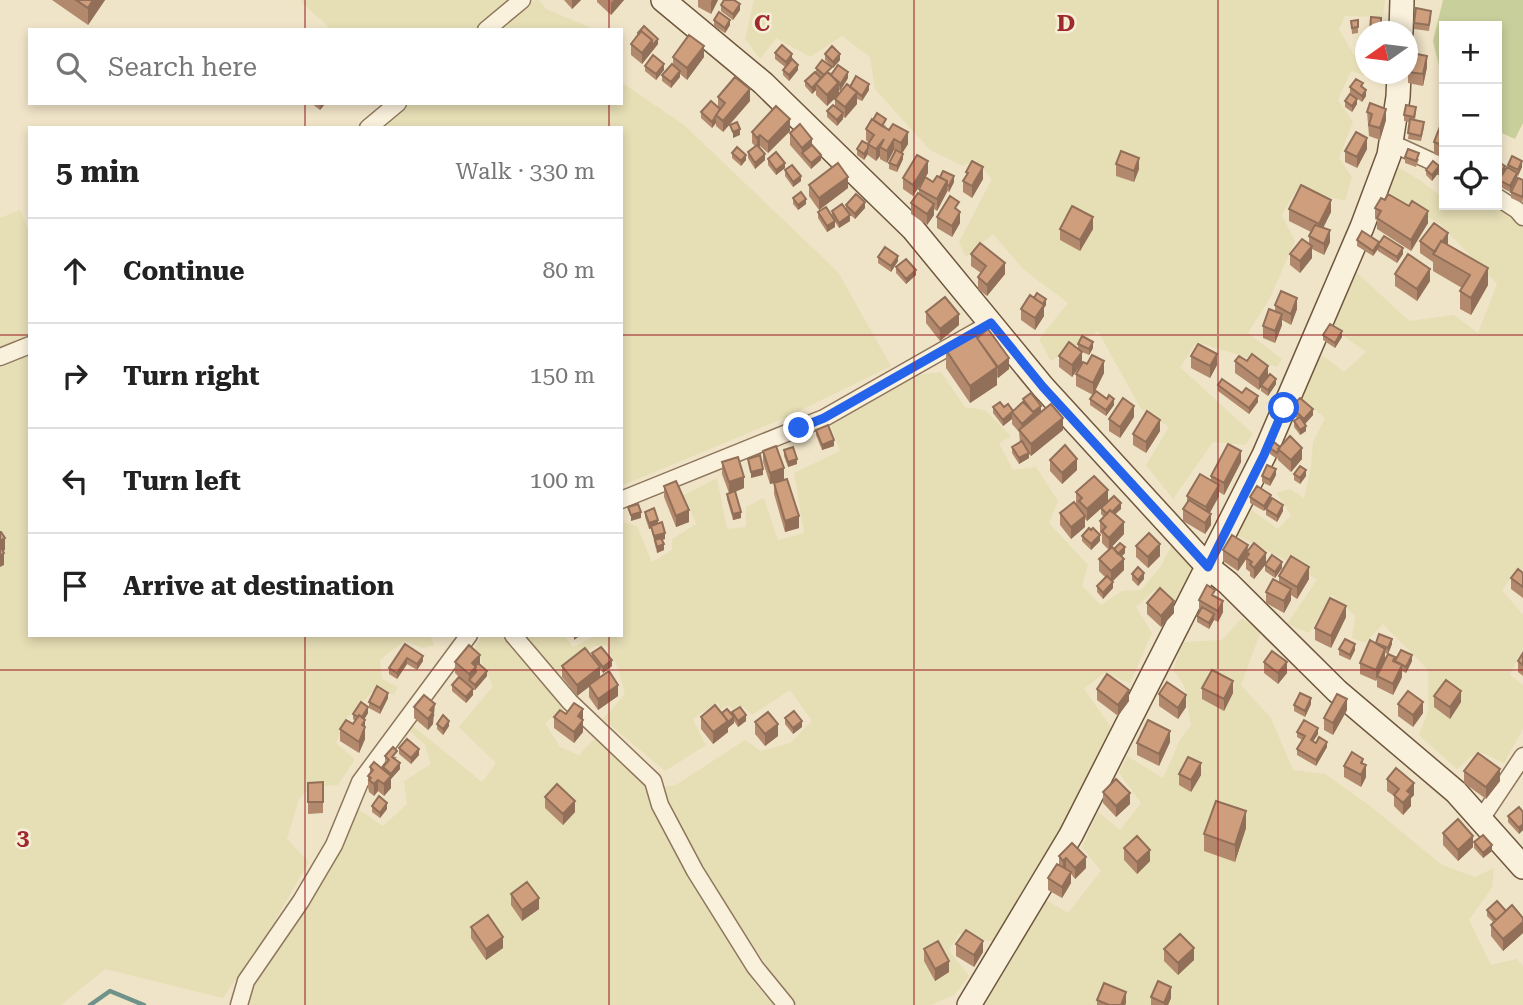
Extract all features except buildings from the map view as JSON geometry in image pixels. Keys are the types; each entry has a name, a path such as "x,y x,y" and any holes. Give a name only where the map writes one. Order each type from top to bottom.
{"street":[{"path":"488,28 522,0"},
{"path":"663,0 763,83 914,229 1043,387 1208,567 1228,583 1338,691 1456,792 1523,867"},
{"path":"1401,21 1402,0"},
{"path":"968,1005 1071,835 1264,455 1362,228 1390,151 1399,84"},
{"path":"370,126 396,105"},
{"path":"1390,151 1398,146 1439,165"},
{"path":"1502,200 1523,217"},
{"path":"623,499 824,418 991,323"},
{"path":"0,357 28,346"},
{"path":"239,1005 246,981 301,901 334,845 360,782 468,637"},
{"path":"515,637 570,702 653,782 660,805 695,871 755,967 786,1005"},
{"path":"1481,820 1523,756"}],"shaded area":[{"path":"515,0 480,28 330,28 301,2"},
{"path":"535,0 539,0 546,9 591,28 500,28"},
{"path":"754,0 1385,0 1383,17 1345,16 1339,29 1355,54 1355,72 1351,71 1338,100 1353,122 1339,158 1352,177 1345,201 1297,189 1282,215 1295,241 1270,298 1248,333 1282,359 1277,367 1197,342 1180,367 1253,434 1245,445 1213,442 1173,499 1146,465 1169,427 1141,409 1098,331 1051,361 1039,339 1068,303 1024,270 993,234 966,257 959,242 992,179 975,160 963,166 930,150 875,89 870,57 842,36 810,57 776,38 760,59 745,39"},
{"path":"623,83 684,125 838,272 891,366 789,416 623,485 623,126 379,126 406,105 623,105"},
{"path":"1394,165 1439,195 1439,210 1501,210 1523,228 1523,574 1517,570 1502,590 1523,615 1523,649 1510,675 1523,685 1523,729 1504,763 1478,751 1457,769 1419,735 1428,711 1428,670 1383,624 1365,643 1352,638 1355,616 1332,595 1309,633 1287,624 1317,580 1291,563 1232,533 1243,504 1278,529 1291,515 1276,493 1290,489 1304,498 1313,442 1325,418 1294,392 1314,349 1344,372 1366,352 1325,323 1351,267 1409,321 1454,315 1478,333 1497,284 1440,224 1381,190"},
{"path":"20,210 28,228 28,337 0,349 0,218"},
{"path":"28,356 28,637 431,637 434,645 423,648 404,641 380,660 382,679 398,687 394,695 376,688 347,718 336,743 355,759 338,785 311,787 299,799 287,839 309,862 264,939 223,998 105,969 61,1005 0,1005 0,368"},
{"path":"941,372 965,407 985,410 1011,436 999,443 1013,470 1036,467 1058,501 1049,523 1088,565 1082,586 1101,605 1122,591 1141,590 1161,566 1173,542 1198,562 1178,604 1155,590 1136,607 1152,633 1130,683 1104,673 1084,689 1113,730 1050,856 994,942 959,934 949,950 969,976 954,995 931,1005 796,1005 721,897 683,831 662,787 676,785 745,740 761,751 790,743 812,721 790,690 752,715 743,707 734,710 728,705 721,709 717,702 693,719 706,745 665,771 603,719 625,694 618,668 606,645 595,646 557,675 522,637 566,637 573,647 593,637 623,637 623,522 637,526 652,562 672,550 672,539 696,524 684,495 717,478 727,529 746,527 746,507 764,498 778,540 804,533 794,473 840,451 830,423 906,376"},
{"path":"1242,618 1261,631 1241,685 1271,718 1293,770 1325,774 1369,805 1442,865 1475,877 1494,868 1492,888 1469,920 1491,965 1517,959 1523,966 1523,1005 975,1005 1041,897 1068,913 1101,871 1082,847 1098,812 1120,830 1141,803 1119,773 1127,756 1163,778 1180,740 1191,725 1184,685 1173,670 1183,642 1222,640"},
{"path":"481,637 507,637 566,708 545,723 560,747 579,755 598,735 647,778 654,814 755,983 774,1005 243,1005 339,847 357,808 383,826 407,804 404,781 431,764 425,745 410,731 413,726 482,782 496,763 459,727 493,686 475,648"}],"green space":[{"path":"1443,0 1523,0 1523,123 1515,139 1502,133 1502,21 1439,21 1439,66 1433,41"}],"waterway":[{"path":"90,1005 110,991 144,1005"}],"route":[{"path":"799,428 824,418 991,323 1043,387 1208,567 1264,455 1284,408"}]}
